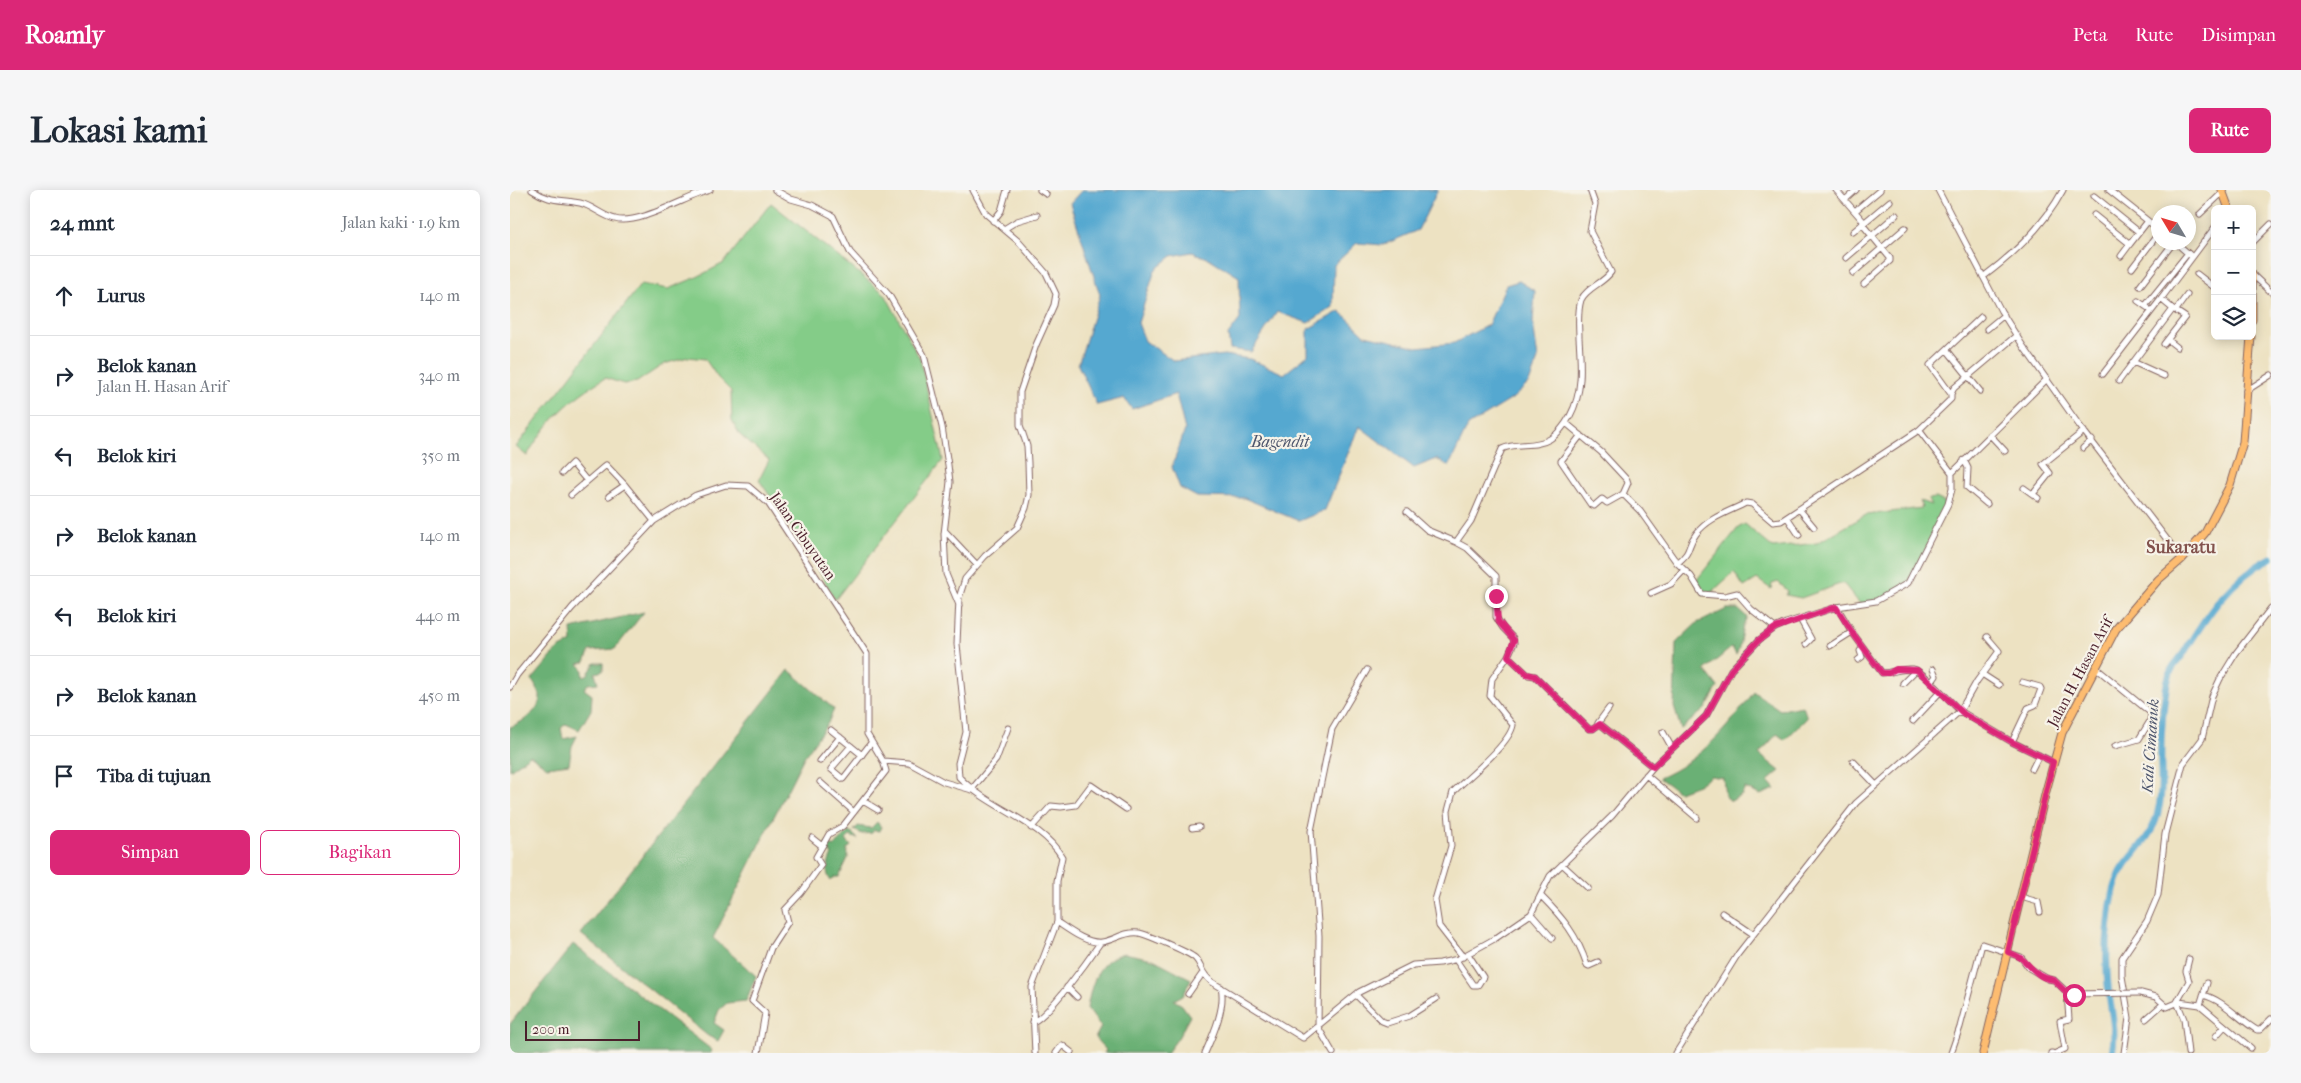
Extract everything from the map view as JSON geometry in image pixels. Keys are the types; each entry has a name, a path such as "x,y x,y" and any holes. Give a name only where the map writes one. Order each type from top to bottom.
{"main road":[{"path":"2223,191 2228,205"},
{"name":"Jalan H. Hasan Arif","path":"1983,1053 2053,762 2067,722 2120,623 2158,580 2182,559 2205,533 2230,485 2243,442 2251,340"}],"street":[{"path":"532,190 550,200 584,204 615,219 626,220 653,213 691,195 710,190"},
{"path":"775,190 791,199 812,205 832,216 850,252 890,295 924,355 942,427 948,465 950,482 945,531 946,574 959,606"},
{"path":"972,790 959,775 958,763 966,732 958,673 957,644 961,592 970,573 1017,528 1026,508 1029,495 1028,463 1027,446 1020,425 1020,392 1036,345 1054,305 1056,294 1046,273 1027,250 986,214 973,190"},
{"path":"994,221 1001,211 1008,190"},
{"path":"1040,190 1046,194"},
{"path":"1456,542 1471,521 1503,448 1529,446 1545,442 1551,438 1566,423 1579,397 1578,317 1581,301 1586,293 1604,280 1611,272 1590,231 1595,204 1590,190"},
{"path":"1836,190 1855,212 1890,260 1864,284"},
{"path":"1845,200 1856,190"},
{"path":"1855,212 1880,190"},
{"path":"1938,190 1983,277 2017,335 2084,431 2182,559"},
{"path":"1983,277 2006,259 2048,216 2063,190"},
{"path":"2109,190 2151,224"},
{"path":"2200,214 2223,191"},
{"path":"2094,196 2140,232"},
{"path":"1854,232 1890,201"},
{"path":"1004,229 1016,221 1037,215"},
{"path":"1846,258 1896,215"},
{"path":"2094,216 2130,244"},
{"path":"2121,256 2148,221"},
{"path":"2256,239 2271,224"},
{"path":"1853,273 1904,228"},
{"path":"2145,306 2211,231"},
{"path":"2132,268 2151,243"},
{"path":"2140,286 2168,250"},
{"path":"2184,250 2190,255"},
{"path":"2103,374 2161,299 2190,255"},
{"path":"2197,274 2211,285"},
{"path":"2256,278 2271,292"},
{"path":"2119,380 2187,295"},
{"path":"2161,299 2185,318 2166,342 2177,347"},
{"path":"2138,301 2151,311"},
{"path":"1987,329 2004,315"},
{"path":"1951,394 1930,366 1981,316"},
{"path":"1676,563 1688,554 1693,538 1704,525 1750,504 1773,522 1787,517 1919,430 1950,400 1951,394 2017,335"},
{"path":"1948,350 1980,391"},
{"path":"2133,362 2164,376"},
{"path":"2246,391 2271,375"},
{"path":"1952,473 2047,379"},
{"path":"1566,423 1581,435 1601,452 1627,480 1623,494 1607,502 1602,499 1594,506 1591,505 1561,461 1581,435"},
{"path":"1033,1022 1048,1010 1100,943 1127,933 1139,934 1194,958 1202,974 1212,982 1302,1037 1305,1037 1356,995 1413,964 1440,964 1466,956 1531,914 1550,876 1612,816 1653,767 1706,716 1731,670 1759,640 1775,628 1836,607 1876,601 1910,581 1948,504 1952,489 1952,473 1919,430"},
{"path":"2033,494 2050,473 2043,464 2084,431"},
{"path":"1990,435 2005,450"},
{"path":"2083,448 2092,440"},
{"path":"1964,460 1968,468 1967,486 1987,504"},
{"path":"562,472 572,463 587,481"},
{"path":"570,495 606,465 625,485 654,522"},
{"name":"Jalan Cibuyutan","path":"510,687 517,675 572,608 654,522 689,499 713,488 738,484 748,486 768,503 867,654 867,725 871,743 884,761"},
{"path":"609,496 625,485"},
{"path":"2024,488 2038,498"},
{"path":"1623,494 1640,511 1676,563 1693,579 1704,596 1737,593 1751,609 1775,628"},
{"path":"1800,509 1814,528"},
{"path":"1407,512 1427,530 1466,548 1496,576 1498,582 1496,617 1514,640 1508,656 1492,678 1490,696 1513,725 1510,734 1452,792 1449,801 1451,846 1435,900 1439,926 1483,977 1478,985 1473,986 1456,960"},
{"path":"1787,517 1799,535"},
{"path":"945,531 976,567"},
{"path":"1651,593 1671,584 1684,570"},
{"path":"954,595 961,592"},
{"path":"1836,607 1882,673 1889,673 1896,669 1916,670 1960,711 2012,742 2053,762"},
{"path":"2124,1053 2129,1018 2122,976 2122,958 2147,921 2158,895 2164,834 2178,779 2184,762 2201,742 2212,696 2220,679 2236,653 2271,608"},
{"path":"1800,619 1811,639 1806,644"},
{"path":"1830,646 1852,632"},
{"path":"1676,1053 1714,991 1753,934 1850,810 1875,784 1960,711 1982,674 1999,651 1987,637"},
{"path":"1858,660 1862,657 1860,651 1863,647"},
{"path":"1508,656 1527,674 1535,676 1589,729 1601,725 1609,708"},
{"path":"2096,668 2151,713 2150,721 2139,739 2115,746"},
{"path":"1931,683 1936,676 1934,669"},
{"path":"1333,1053 1318,1027 1319,936 1310,831 1332,729 1367,670"},
{"path":"1903,683 1916,670"},
{"path":"1982,674 1999,685"},
{"path":"2012,742 2028,708 2036,704 2041,689 2040,687 2022,682"},
{"path":"1913,721 1940,692"},
{"path":"1601,725 1653,767"},
{"path":"972,790 996,760 1008,728"},
{"path":"831,730 862,755"},
{"path":"1664,732 1672,748"},
{"path":"820,761 840,737"},
{"path":"851,746 832,769 843,779 871,743"},
{"path":"2032,769 2039,755"},
{"path":"758,1053 765,1013 752,1002 752,999 771,948 788,922 786,909 801,893 821,865 816,857 829,834 841,827 886,771 884,761 909,762 944,782 972,790 1018,817 1058,851 1062,857 1057,881 1057,922 1032,987 1035,1053"},
{"path":"1853,761 1875,784"},
{"path":"1646,775 1697,818"},
{"path":"820,782 854,812"},
{"path":"1031,828 1051,806 1061,808 1076,804 1091,786 1126,809"},
{"path":"863,801 878,810"},
{"path":"812,838 822,846"},
{"path":"1563,865 1588,888"},
{"path":"1541,896 1574,933 1576,943 1587,965 1598,962"},
{"path":"2021,897 2038,902 2040,912"},
{"path":"1722,913 1753,934"},
{"path":"1531,914 1552,938"},
{"path":"1057,922 1078,936 1100,943"},
{"path":"1950,1053 1960,1027 1982,944 2021,957 2029,968 2048,979 2054,980 2068,994 2069,1019 2060,1022 2065,1049 2056,1053"},
{"path":"2068,994 2141,993 2156,997 2167,1007 2177,1002 2189,981 2186,971 2189,959"},
{"path":"1188,994 1202,974"},
{"path":"2200,1005 2207,983"},
{"path":"1205,1053 1219,1011 1222,996 1220,986"},
{"path":"1067,987 1077,997"},
{"path":"1356,995 1382,1021 1387,1023 1410,1016 1436,999"},
{"path":"2203,995 2216,999 2228,1011 2258,1030 2271,1019"},
{"path":"2177,1002 2200,1005 2251,1048"},
{"path":"2177,1002 2184,1019 2188,1053"},
{"path":"2146,1019 2163,1004"},
{"path":"2216,1036 2224,1027"},
{"path":"1056,1053 1062,1045 1071,1052"}],"green space":[{"path":"771,203 885,294 920,359 943,460 835,600 809,553 759,480 769,460 740,435 732,420 731,391 718,378 705,359 688,357 664,364 637,382 624,384 605,378 581,394 560,412 542,432 527,456 516,447 641,284 668,289 724,263"},
{"path":"1936,498 1948,504 1910,581 1881,600 1860,604 1843,583 1801,598 1786,595 1788,591 1778,582 1772,584 1771,589 1757,579 1744,587 1734,572 1713,591 1714,595 1703,595 1695,582 1738,528 1745,524 1773,548 1817,543 1866,515 1922,508 1920,501 1931,505 1928,499"},
{"path":"1727,609 1738,609 1747,617 1738,651 1736,655 1732,647 1705,670 1718,687 1705,709 1681,729 1674,707 1676,643 1697,623"},
{"path":"644,612 615,649 590,651 585,662 578,664 583,669 583,677 588,674 595,663 603,663 603,671 595,673 598,683 588,684 584,689 592,695 591,710 579,730 566,724 561,728 563,739 577,736 572,746 569,764 547,767 530,755 510,770 510,727 525,719 538,706 540,695 532,680 558,649 572,642 571,629"},
{"path":"789,670 834,709 828,723 804,757 713,938 756,976 746,1001 727,1003 719,1010 714,1023 724,1030 718,1041 708,1036 581,934"},
{"path":"1754,692 1780,710 1803,706 1807,718 1785,740 1777,734 1759,754 1780,771 1768,781 1775,789 1760,795 1745,788 1742,795 1731,801 1725,796 1723,778 1711,776 1698,785 1679,792 1659,778 1674,771 1700,753 1734,718"},
{"path":"877,822 881,827 879,831 874,830 872,833 862,834 854,830 858,826 871,828"},
{"path":"848,832 858,839 850,836 846,840 851,846 847,849 848,858 839,877 835,877 831,881 827,871 832,854 823,847 827,843 834,847"},
{"path":"573,944 712,1050 711,1053 510,1053 510,1024"},
{"path":"1124,953 1153,959 1191,979 1183,995 1174,1000 1182,1005 1190,1016 1167,1053 1104,1053 1106,1050 1095,1038 1101,1027 1087,1008 1094,981 1097,974 1108,961"}],"water":[{"name":"Bagendit","path":"1082,190 1438,190 1418,230 1383,245 1357,243 1334,265 1333,307 1308,323 1277,312 1251,352 1230,349 1228,335 1240,319 1239,277 1210,259 1192,252 1172,256 1155,270 1138,323 1145,341 1174,361 1224,355 1250,359 1284,374 1308,355 1308,329 1340,311 1365,335 1417,347 1454,343 1488,325 1506,285 1519,281 1535,291 1533,323 1538,359 1529,383 1512,399 1468,426 1449,466 1436,459 1414,468 1359,426 1325,510 1299,521 1244,498 1197,497 1180,488 1172,467 1185,430 1176,394 1132,409 1124,398 1097,405 1078,365 1100,295 1070,203"}],"waterway":[{"name":"Kali Cimanuk","path":"2112,1053 2114,1027 2107,961 2110,907 2121,872 2147,837 2157,816 2161,790 2163,710 2170,673 2220,600 2243,577 2271,558"}],"district":[{"name":"Sukaratu","path":"2181,547"}],"route":[{"path":"1496,596 1496,617 1514,640 1508,656 1528,675 1535,676 1590,730 1600,724 1653,767 1706,716 1731,670 1759,640 1770,631 1786,623 1836,607 1858,642 1882,673 1889,673 1896,669 1917,670 1964,714 2012,742 2053,762 2008,952 2021,957 2029,968 2048,979 2054,980 2067,993 2074,995"}]}
